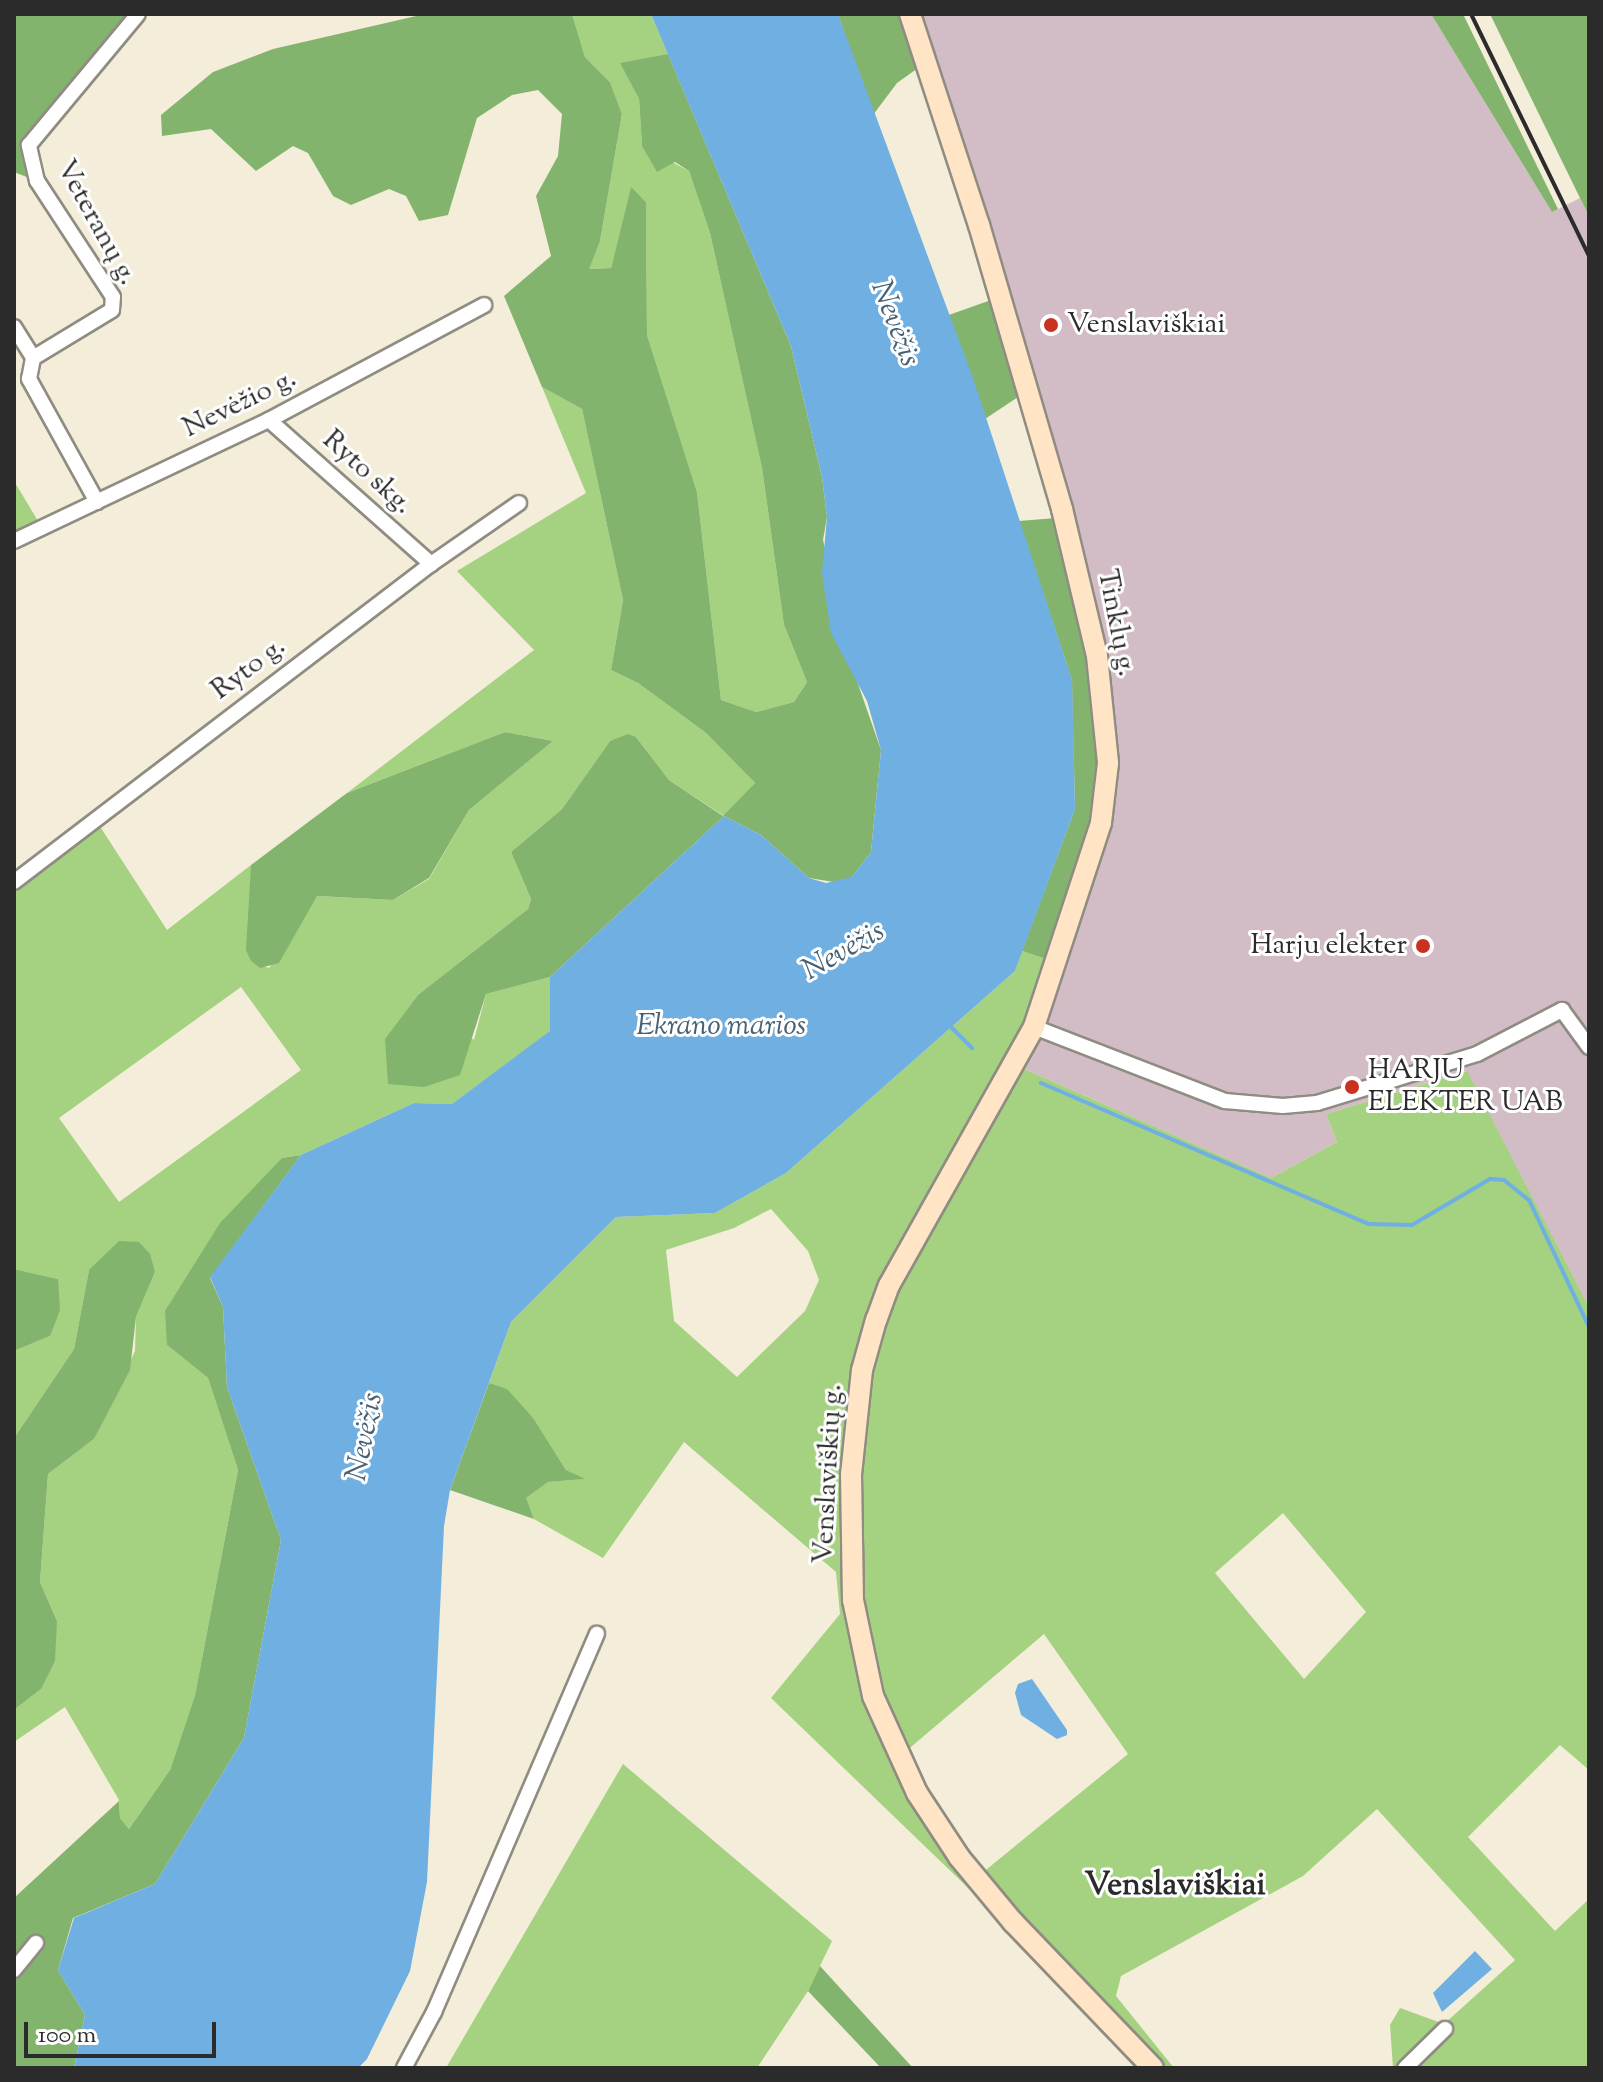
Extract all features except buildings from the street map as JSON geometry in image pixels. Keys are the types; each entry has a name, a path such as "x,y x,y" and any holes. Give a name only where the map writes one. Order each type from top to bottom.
{"main road":[{"name":"Tinklų g.","path":"910,14 1026,380 1082,588 1107,732 1106,791 1101,823 1034,1027 921,1227"},
{"name":"Venslaviškių g.","path":"921,1227 889,1285 862,1370 849,1530 853,1600 873,1696 917,1793 959,1857 1013,1922 1153,2068"}],"street":[{"name":"Veteranų g.","path":"33,358 112,310 113,297 37,181 29,145 138,14"},
{"name":"Nevėžio g.","path":"14,541 269,420 484,305"},
{"path":"14,327 33,358 29,379 97,502"},
{"name":"Ryto skg.","path":"269,420 431,564"},
{"name":"Ryto g.","path":"14,882 431,564 519,503"},
{"path":"1034,1027 1225,1101 1283,1106 1317,1103 1477,1054 1562,1010 1589,1047"},
{"path":"404,2068 434,2012 597,1634"},
{"path":"14,1970 36,1943"},
{"path":"1405,2068 1445,2029"}],"shaded area":[{"path":"919,14 1431,14 1552,212 1580,198 1589,216 1589,1307 1466,1071 1326,1114 1337,1142 1271,1178 1022,1068 1083,897 1052,446"}],"green space":[{"path":"14,14 138,14 29,144 37,181 14,172"},
{"path":"425,14 572,14 585,57 610,82 622,114 600,241 589,269 611,268 631,187 646,202 647,335 697,492 721,700 756,712 794,702 807,682 784,625 762,468 710,233 689,171 675,162 657,172 642,146 639,99 620,63 668,54 791,346 822,477 827,517 823,540 858,684 881,750 871,852 852,877 840,883 809,878 761,835 724,816 550,977 486,994 460,1075 424,1087 388,1084 385,1039 419,994 528,909 531,899 511,852 562,809 610,741 628,734 636,737 669,780 723,816 755,783 706,733 638,683 611,670 623,600 582,409 542,387 504,296 551,256 536,196 558,156 562,114 538,90 512,95 477,118 448,215 419,221 406,196 389,189 351,205 333,196 308,153 293,146 256,171 211,129 162,136 161,115 213,72 273,49"},
{"path":"572,14 651,14 668,54 621,64 639,99 642,146 689,171 710,233 762,468 784,625 807,682 794,702 756,712 721,700 697,492 647,335 646,202 631,188 611,268 588,269 600,241 622,114 610,82 585,57"},
{"path":"838,14 899,14 918,68 897,83 873,115"},
{"path":"1431,14 1463,14 1558,209 1552,212"},
{"path":"1490,14 1589,14 1589,216 1580,198"},
{"path":"991,300 1021,395 985,419 946,316"},
{"path":"542,387 582,409 623,600 611,670 638,683 706,733 755,783 724,816 669,780 636,737 610,741 562,809 511,852 531,899 528,909 419,994 474,1040 486,994 550,977 551,1031 452,1104 414,1103 301,1155 282,1158 167,1345 208,1378 238,1470 195,1695 170,1770 129,1829 120,1818 119,1800 65,1707 14,1742 14,1710 41,1689 57,1621 40,1582 48,1474 94,1439 135,1351 136,1317 155,1272 89,1270 74,1349 14,1438 14,1351 50,1336 58,1279 14,1269 14,890 99,825 167,930 251,865 251,961 269,968 317,896 393,900 429,879 469,810 553,741 505,732 347,793 534,650 457,571 586,493","holes":["241,987 301,1070 119,1202 59,1118"]},
{"path":"14,481 38,521 14,532"},
{"path":"1056,518 1088,654 1098,762 1092,821 1046,959 1022,951 1075,809 1072,680 1019,521"},
{"path":"505,732 553,741 469,810 429,878 393,900 317,896 279,963 260,968 251,961 246,950 251,865 347,793"},
{"path":"1022,951 1046,959 1020,1032 885,1274 853,1379 842,1501 848,1618 862,1685 990,1909 771,1698 840,1614 836,1572 684,1442 603,1558 534,1519 525,1498 548,1482 583,1479 566,1470 534,1419 489,1383 511,1322 616,1217 715,1213 786,1173 1015,971","holes":["771,1209 808,1251 819,1280 805,1311 737,1377 674,1321 666,1250 734,1228"]},
{"path":"1022,1068 1271,1178 1337,1142 1326,1114 1467,1071 1589,1307 1589,1770 1560,1745 1468,1837 1555,1931 1589,1899 1589,2068 1393,2068 1390,2025 1400,2008 1444,2024 1515,1960 1377,1809 1303,1876 1121,1976 1116,1996 1174,2068 1153,2068 976,1878 1128,1754 1044,1634 898,1758 884,1727 849,1530 876,1320","holes":["1283,1513 1366,1612 1304,1679 1215,1573"]},
{"path":"301,1155 210,1278 223,1307 227,1387 281,1540 244,1738 155,1884 73,1918 58,1970 85,2015 74,2068 14,2068 14,1898 119,1801 120,1818 129,1829 170,1770 195,1695 238,1470 208,1378 167,1345 165,1311 220,1223 282,1158"},
{"path":"119,1241 139,1242 150,1254 155,1272 136,1317 130,1370 94,1439 48,1474 40,1582 57,1621 55,1661 41,1689 14,1710 14,1438 74,1349 89,1270"},
{"path":"14,1269 58,1279 60,1310 50,1336 14,1351"},
{"path":"489,1383 507,1389 534,1419 566,1470 585,1479 548,1482 526,1498 534,1519 450,1490"},
{"path":"623,1764 832,1941 808,1991 757,2068 446,2068"},
{"path":"820,1966 913,2068 881,2068 808,1991"}],"water":[{"name":"Ekrano marios","path":"651,14 838,14 974,381 1072,680 1075,809 1015,971 786,1173 715,1213 616,1217 511,1322 450,1490 444,1526 427,1882 410,1971 367,2059 358,2068 74,2068 85,2015 58,1970 74,1918 155,1884 244,1738 281,1540 227,1387 223,1307 210,1277 301,1155 414,1103 452,1104 550,1031 550,977 724,816 761,835 809,878 826,883 852,877 871,852 881,750 867,701 831,633 822,573 827,517 822,477 791,346"},
{"path":"1032,1679 1067,1730 1067,1735 1057,1739 1021,1715 1015,1693 1018,1684"},
{"path":"1475,1951 1492,1969 1442,2012 1433,1993"}],"waterway":[{"path":"951,1027 972,1048"},
{"path":"1041,1083 1369,1224 1412,1225 1490,1179 1504,1180 1529,1200 1589,1327"}],"railway":[{"path":"1471,14 1589,256"}],"place":[{"name":"Venslaviškiai","path":"1051,325"},
{"name":"Harju elekter","path":"1423,946"},
{"name":"HARJU ELEKTER UAB","path":"1352,1087"}],"district":[{"name":"Venslaviškiai","path":"1175,1886"}],"water label":[{"name":"Nevėžis","path":"894,324"},
{"name":"Nevėžis","path":"844,952"},
{"name":"Nevėžis","path":"366,1437"}]}
